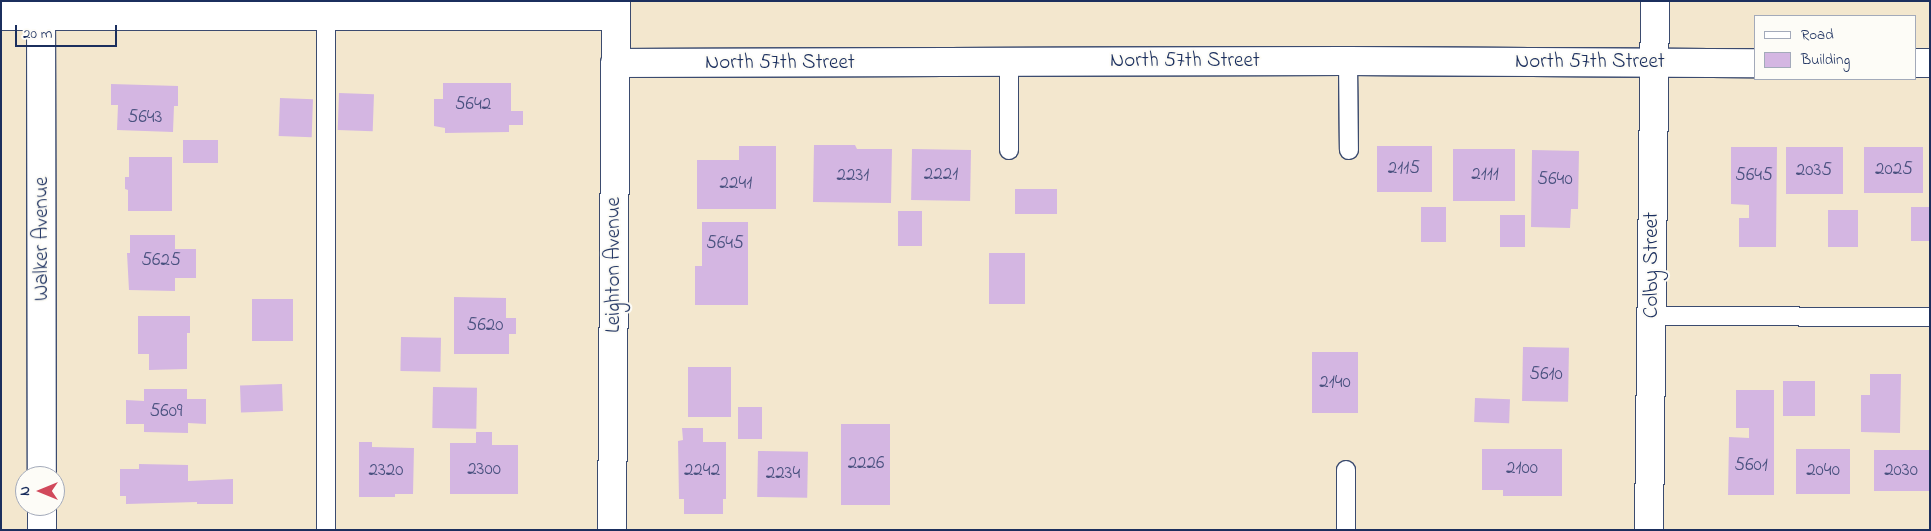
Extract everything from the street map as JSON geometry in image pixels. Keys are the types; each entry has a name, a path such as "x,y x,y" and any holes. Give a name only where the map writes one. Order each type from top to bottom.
{"street":[{"name":"Colby Street","path":"1649,530 1655,1"},
{"path":"1,16 41,8 326,15 616,9"},
{"name":"Walker Avenue","path":"41,8 42,466"},
{"name":"Leighton Avenue","path":"612,530 616,9"},
{"name":"North 57th Street","path":"615,63 1348,61 1754,63"},
{"path":"1916,63 1930,63"},
{"path":"42,516 42,530"}],"lane":[{"path":"326,15 326,530"},
{"path":"1348,61 1349,150"},
{"path":"1009,62 1009,150"},
{"path":"1652,316 1930,317"},
{"path":"1346,470 1346,530"}],"building":[{"path":"443,83 511,83 511,111 523,111 523,125 509,125 509,132 445,133 445,128 434,126 434,99 443,99"},
{"path":"111,84 178,86 178,106 174,106 173,132 117,130 118,105 111,105"},
{"path":"339,93 374,94 373,131 338,130"},
{"path":"280,98 313,99 312,137 279,136"},
{"path":"183,140 218,140 218,163 183,163"},
{"path":"814,145 855,145 857,149 892,149 891,203 813,202"},
{"path":"739,146 776,146 776,209 697,209 697,160 739,160"},
{"path":"1377,146 1432,146 1432,192 1377,192"},
{"path":"1731,147 1777,147 1776,247 1739,247 1739,218 1749,218 1749,205 1731,204"},
{"path":"1786,147 1843,147 1843,194 1786,194"},
{"path":"1864,147 1923,147 1923,193 1864,193"},
{"path":"912,149 971,150 970,201 911,200"},
{"path":"1453,149 1515,149 1515,201 1453,201"},
{"path":"1532,150 1579,151 1578,209 1571,209 1570,228 1531,227"},
{"path":"129,157 172,157 172,211 128,211 128,190 125,189 125,177 129,177"},
{"path":"1015,189 1057,189 1057,214 1015,214"},
{"path":"1421,207 1446,207 1446,242 1421,242"},
{"path":"1911,207 1930,207 1930,241 1911,241"},
{"path":"1828,210 1858,210 1858,247 1828,247"},
{"path":"898,211 922,211 922,246 898,246"},
{"path":"1500,215 1525,215 1525,247 1500,247"},
{"path":"702,222 748,222 748,305 695,305 695,266 702,266"},
{"path":"130,235 175,235 175,249 196,249 196,278 175,278 175,291 129,290 127,253 130,253"},
{"path":"989,253 1025,253 1025,304 989,304"},
{"path":"454,297 506,298 506,318 516,318 516,334 509,334 509,354 454,354"},
{"path":"252,299 293,299 293,341 252,341"},
{"path":"138,316 190,316 190,333 187,333 187,369 149,370 149,354 138,354"},
{"path":"401,337 441,338 440,372 400,371"},
{"path":"1523,347 1569,348 1568,402 1522,401"},
{"path":"1312,352 1358,352 1358,413 1312,413"},
{"path":"688,367 731,367 731,417 688,417"},
{"path":"1870,374 1901,374 1900,433 1861,432 1861,395 1870,395"},
{"path":"1783,381 1815,381 1815,416 1783,416"},
{"path":"282,384 283,411 241,412 240,385"},
{"path":"433,387 477,388 476,429 432,428"},
{"path":"144,389 187,389 187,399 206,399 206,424 188,423 188,433 144,432 144,424 126,424 126,400 144,401"},
{"path":"1736,390 1774,390 1774,495 1728,495 1729,437 1749,438 1749,428 1736,428"},
{"path":"1475,398 1510,399 1509,423 1474,422"},
{"path":"738,407 762,407 762,439 738,439"},
{"path":"841,424 890,424 890,505 841,505"},
{"path":"682,428 703,428 703,442 726,442 726,499 723,499 723,514 684,514 684,499 679,499 678,441 683,440"},
{"path":"476,432 492,432 492,445 518,445 518,494 450,494 450,443 476,443"},
{"path":"359,442 372,442 372,447 414,448 413,494 395,494 395,497 359,497"},
{"path":"1482,449 1562,449 1562,496 1503,496 1503,490 1482,490"},
{"path":"1796,449 1850,449 1850,494 1796,494"},
{"path":"1874,450 1929,450 1929,491 1874,491"},
{"path":"758,451 808,452 807,498 757,497"},
{"path":"139,464 188,465 188,481 233,479 233,504 197,504 197,502 126,504 126,496 120,496 120,469 139,469"}]}
